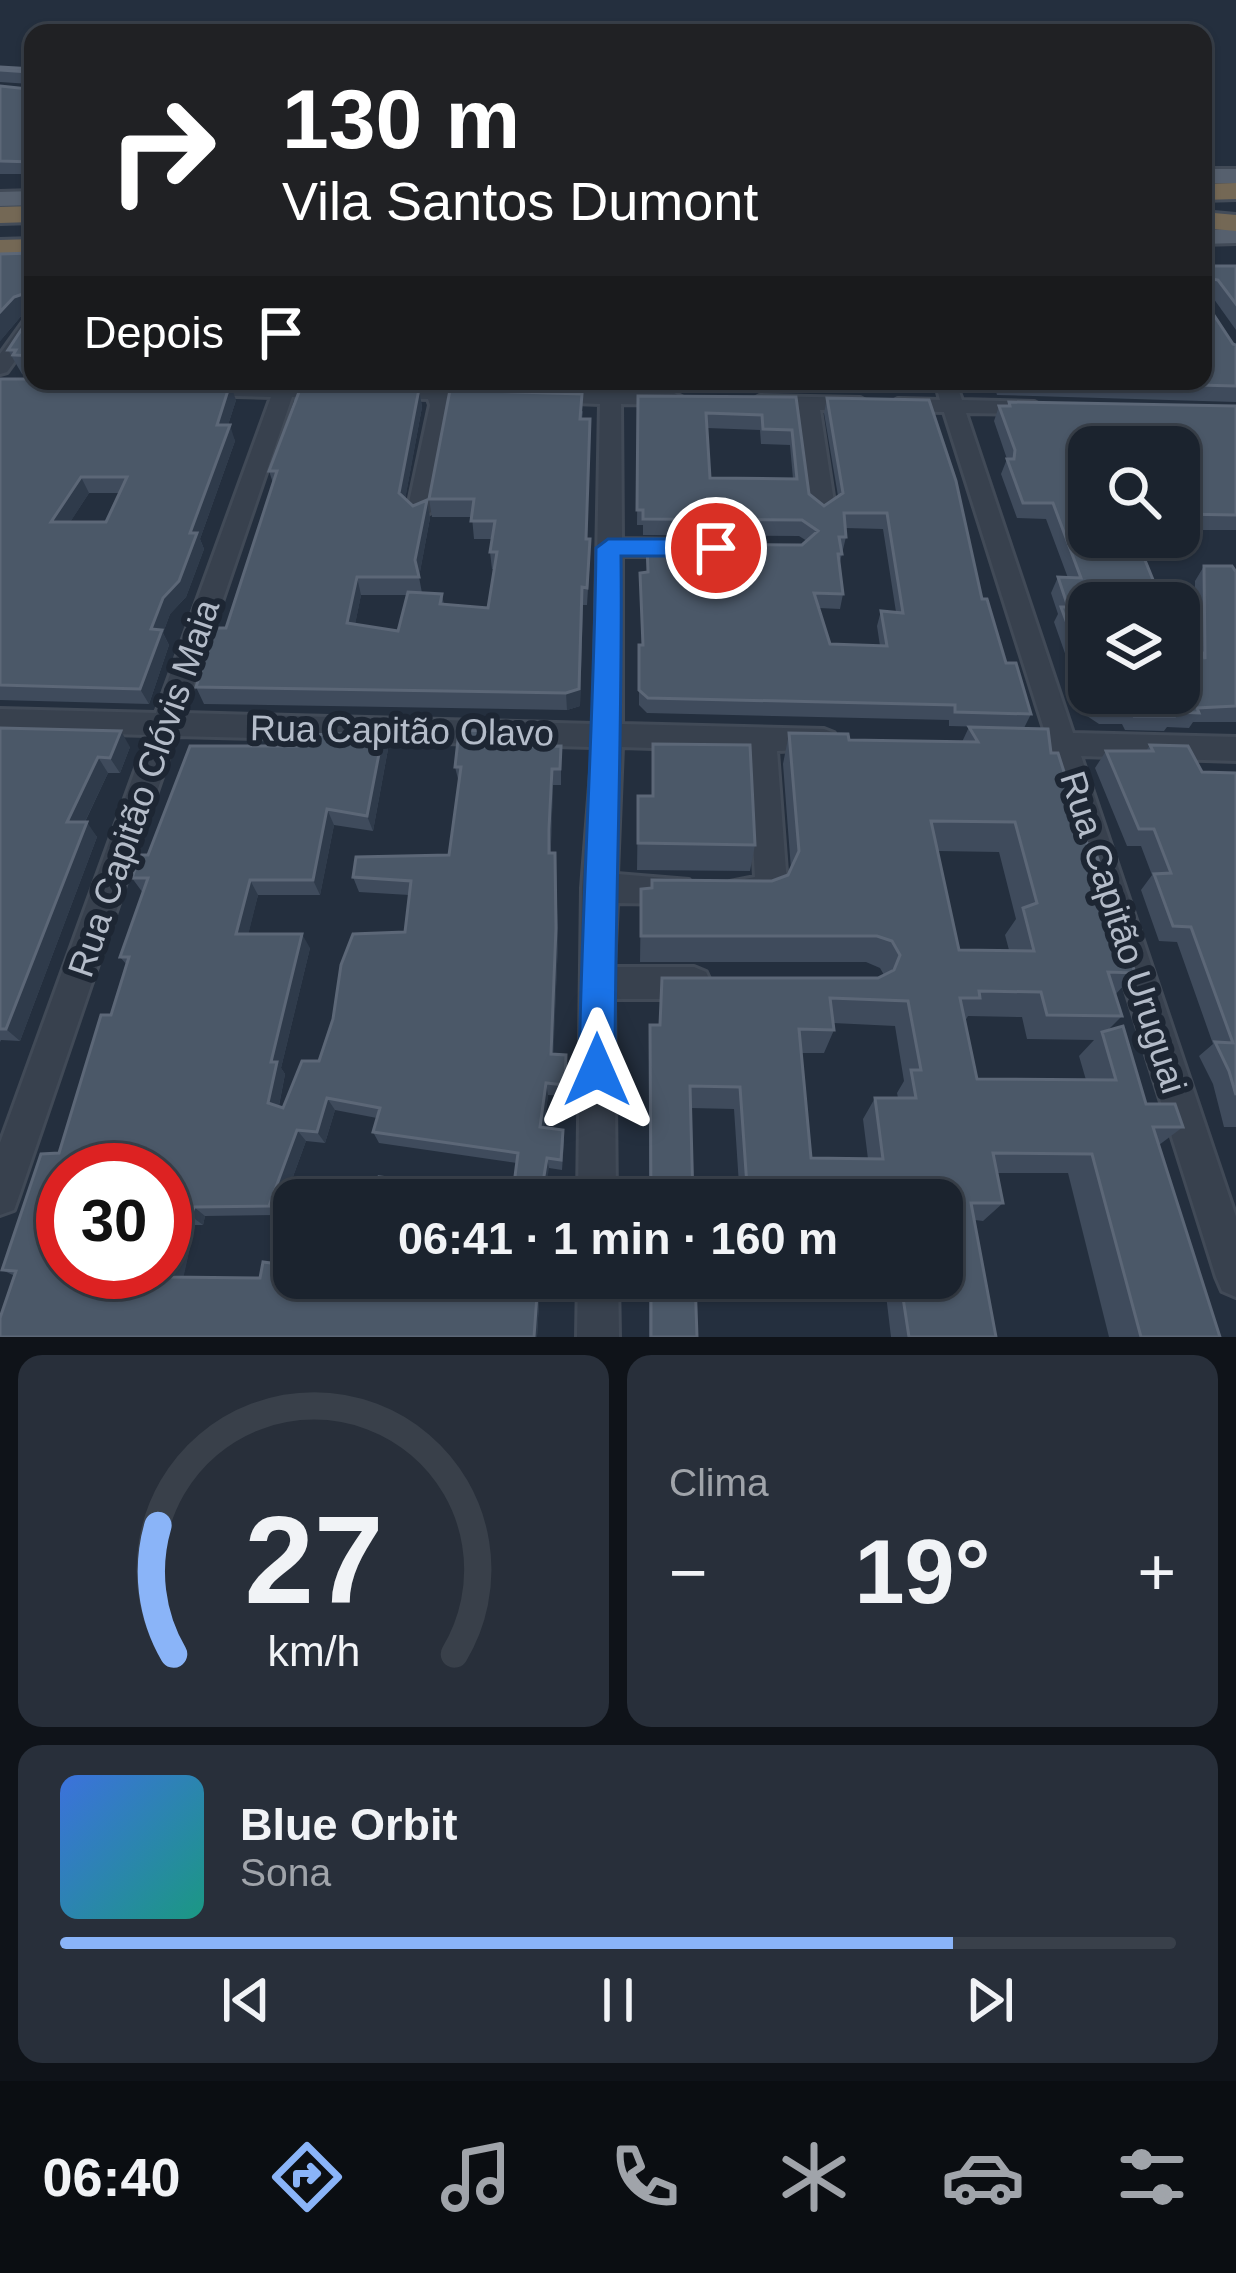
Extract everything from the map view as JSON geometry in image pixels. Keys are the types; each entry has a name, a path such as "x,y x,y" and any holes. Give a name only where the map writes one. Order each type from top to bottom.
{"street":[{"path":"4,379 24,340"},
{"name":"Rua Capitão Clóvis Maia","path":"0,1196 284,390"},
{"path":"419,512 441,405 437,390"},
{"path":"464,390 511,395 594,390"},
{"path":"598,1179 598,888 608,735 611,390"},
{"path":"619,390 702,400"},
{"path":"761,395 808,403 950,394 1048,408"},
{"name":"Rua Capitão Uruguai","path":"950,394 1236,1277"},
{"path":"808,403 823,509"},
{"path":"608,548 704,548"},
{"name":"Rua Capitão Olavo","path":"0,720 852,741"},
{"path":"598,888 766,892 771,880 762,740"},
{"path":"987,743 1236,749"},
{"path":"597,983 728,983"},
{"path":"598,1299 598,1337"}],"building":[{"path":"0,86 24,89 24,162 0,161"},
{"path":"24,253 24,295 14,297 0,312 0,254"},
{"path":"1212,266 1236,266 1236,304 1212,279"},
{"path":"1212,312 1236,345 1236,386 1212,385"},
{"path":"24,326 24,356 8,350"},
{"path":"0,379 24,379 24,390 228,390 217,425 230,425 190,533 197,533 179,581 163,598 151,629 162,630 140,689 0,685","holes":["81,477 127,477 106,522 51,522"]},
{"path":"300,390 419,390 399,493 413,506 427,500 415,560 419,577 357,577 347,623 398,631 408,592 442,594 440,604 488,608 497,552 490,552 495,521 471,521 474,499 429,499 450,390 582,394 580,419 590,419 586,539 590,539 587,588 582,587 579,689 566,693 196,687 215,628 226,628 277,471 269,471"},
{"path":"638,396 796,397 809,494 824,506 843,493 827,398 929,400 956,481 982,599 987,599 1006,663 1016,663 1031,714 955,712 955,705 648,698 639,690 639,645 643,645 640,573 648,572 647,544 802,545 818,531 802,520 643,519 643,510 637,510","holes":["706,413 762,415 763,429 792,430 797,479 710,478","844,513 887,513 903,613 881,611 887,646 830,644 814,593 843,594 838,554 842,554 839,537 846,537"]},
{"path":"1009,402 1236,406 1236,515 1200,514 1200,426 1068,426 1068,543 1053,503 1023,503 1007,459 1014,459 1015,450 999,406 1010,406"},
{"path":"1074,558 1144,558 1154,582 1068,582 1068,607 1058,577 1081,578"},
{"path":"1204,566 1232,566 1236,572 1236,706 1200,708 1200,648 1205,659"},
{"path":"969,727 1048,729 1051,753 1058,753 1087,844 1093,844 1135,973 1108,972 1122,1016 1047,1015 1041,992 979,991 980,998 960,998 977,1079 1116,1080 1102,1032 1123,1026 1146,1104 1175,1104 1183,1127 1153,1127 1220,1337 1141,1337 1092,1154 993,1153 1003,1203 971,1203 996,1337 909,1337 903,1299 963,1299 963,1179 747,1179 740,1087 690,1086 692,1179 651,1179 650,1025 660,1025 662,978 878,978 894,970 900,955 892,941 877,936 641,936 641,889 652,888 652,880 772,881 788,875 799,851 789,733 848,734 849,740 978,742","holes":["931,821 1015,822 1037,903 1023,908 1034,951 959,950","830,998 908,1001 921,1070 911,1070 916,1098 875,1098 883,1159 811,1158 799,1029 834,1030"]},
{"path":"0,728 121,731 110,758 98,757 67,822 87,822 6,1029 0,1029"},
{"path":"465,730 485,731 485,747 561,746 560,769 552,769 549,829 549,853 555,853 556,928 551,1054 566,1055 565,1085 546,1083 540,1127 563,1130 561,1160 547,1158 544,1179 515,1179 518,1153 373,1132 380,1108 327,1098 317,1132 297,1130 279,1179 273,1179 269,1206 194,1207 192,1213 192,1143 62,1143 101,1015 111,1015 129,957 120,957 148,878 132,878 140,855 148,855 190,746 297,746 300,735 383,733 367,816 327,809 313,880 250,880 236,934 302,934 271,1062 277,1062 268,1103 283,1108 302,1061 319,1061 353,934 405,932 411,881 353,877 356,857 449,855 461,767 455,767 458,740 464,740"},
{"path":"653,744 750,745 755,845 638,843 638,796 653,796"},
{"path":"1150,745 1188,746 1202,772 1236,773 1236,1095 1215,1042 1233,1043 1191,927 1173,926 1154,874 1171,873 1154,829 1139,829 1106,751 1153,751"},
{"path":"36,1169 36,1299 192,1299 192,1277 260,1278 263,1262 273,1263 273,1299 537,1299 534,1337 0,1337 0,1318 16,1271 2,1270"},
{"path":"651,1299 696,1299 697,1337 651,1337"}],"route":[{"path":"597,1070 598,888 609,707 608,548 716,548"}]}
